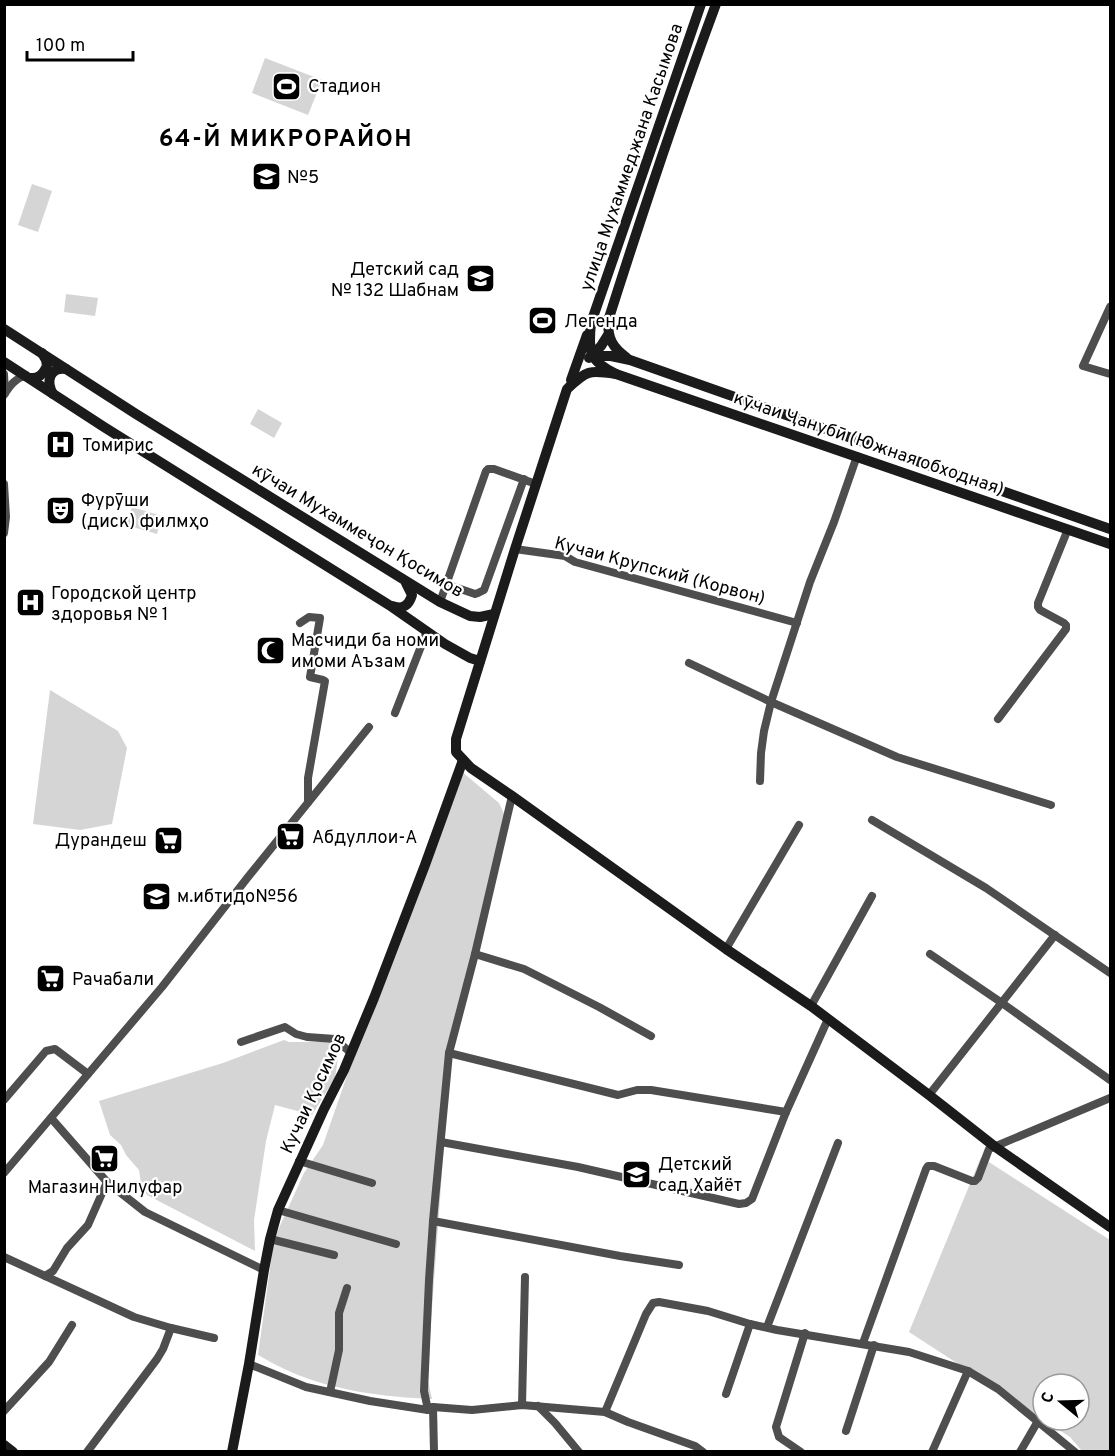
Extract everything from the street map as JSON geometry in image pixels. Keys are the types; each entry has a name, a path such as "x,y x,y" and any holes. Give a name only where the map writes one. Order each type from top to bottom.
{"street":[{"name":"улица Мухаммеджана Касымова","path":"592,356 589,340 591,322 701,4"},
{"path":"630,360 618,352 608,335 608,321 647,198 716,4"},
{"path":"1110,307 1083,366 1110,374"},
{"path":"591,322 494,614 456,739 456,752 471,768 726,949 811,1006 994,1146 1110,1227"},
{"name":"кӯчаи Мухаммеҷон Қосимов","path":"4,329 440,602 470,616 480,617 494,614"},
{"path":"569,385 581,366 608,335"},
{"path":"4,394 17,378 41,376 48,366 42,353"},
{"path":"592,356 611,356 630,360"},
{"path":"592,356 601,367 616,374"},
{"name":"кӯчаи Ҷанубӣ (Южная обходная)","path":"630,360 1110,529"},
{"path":"4,362 389,605 445,644 480,661"},
{"path":"53,394 49,387 52,375 60,368 66,369"},
{"path":"569,385 583,375 594,371 616,374"},
{"path":"4,374 4,394"},
{"name":"кӯчаи Ҷанубӣ (Южная обходная)","path":"616,374 1110,544"},
{"path":"760,781 763,742 771,702 810,582 857,456"},
{"path":"440,602 486,471 494,469 536,483"},
{"path":"446,584 475,594 484,590 524,479"},
{"path":"4,484 6,517 4,533"},
{"path":"998,718 1066,629 1064,623 1040,610 1038,603 1068,529"},
{"name":"Кучаи Крупский (Корвон)","path":"515,549 565,556 575,562 797,623"},
{"path":"389,605 397,608 405,607 410,603 412,595 405,581"},
{"path":"300,623 309,617 320,618 310,677 325,681 308,778 308,802"},
{"path":"395,713 427,631"},
{"path":"689,663 897,757 1051,805"},
{"path":"4,1173 162,987 369,727"},
{"name":"Кучаи Қосимов","path":"232,1452 264,1270 278,1210 374,999 463,760"},
{"path":"434,1452 430,1408 424,1391 433,1221 449,1053 512,796"},
{"path":"872,820 986,888 1110,973"},
{"path":"726,949 799,825"},
{"path":"811,1006 872,896"},
{"path":"929,1095 1055,935"},
{"path":"475,954 524,969 651,1036"},
{"path":"930,954 1110,1080"},
{"path":"441,1142 578,1167 739,1204 746,1203 752,1199 786,1113 828,1019"},
{"path":"241,1042 285,1027 296,1034 308,1037 335,1039 351,1053"},
{"path":"4,1100 46,1051 55,1049 88,1074"},
{"path":"449,1053 618,1095 637,1090 651,1090 786,1113"},
{"path":"862,1343 928,1166 934,1166 975,1181 989,1149 1110,1098"},
{"path":"51,1118 107,1182 145,1212 264,1270"},
{"path":"767,1327 838,1143"},
{"path":"299,1161 372,1183"},
{"path":"45,1276 53,1271 67,1248 88,1225 107,1182"},
{"path":"278,1210 396,1244"},
{"path":"433,1221 679,1265"},
{"path":"270,1239 333,1256"},
{"path":"4,1257 134,1317 214,1338"},
{"path":"522,1405 525,1277"},
{"path":"330,1392 339,1350 339,1313 347,1288"},
{"path":"604,1412 646,1314 653,1303 659,1302 708,1311 750,1324 909,1352 969,1371 998,1389 1031,1415"},
{"path":"726,1394 750,1324"},
{"path":"4,1412 49,1362 72,1325"},
{"path":"87,1452 157,1359 171,1328"},
{"path":"801,1452 779,1437 776,1427 805,1333"},
{"path":"846,1431 874,1345"},
{"path":"249,1364 306,1387 370,1401 472,1410 522,1405 604,1412 695,1446 703,1452"},
{"path":"932,1452 969,1371"},
{"path":"538,1406 579,1452"},
{"path":"1020,1452 1032,1432"},
{"path":"1051,1432 1075,1452"},
{"path":"4,1445 13,1452"}],"shaded area":[{"name":"Стадион","path":"265,58 322,80 308,115 252,93"},
{"path":"32,184 52,191 38,232 18,225"},
{"path":"66,294 98,298 95,316 64,312"},
{"path":"258,409 282,423 274,438 250,424"},
{"path":"132,507 162,516 157,534 126,525"},
{"path":"50,690 118,731 127,748 112,824 80,830 33,824"},
{"path":"461,771 499,803 506,818 451,1050 427,1376 432,1399 378,1395 308,1379 258,1355 274,1239 304,1173 323,1145 374,998"},
{"path":"284,1040 330,1042 339,1051 335,1078 312,1115 275,1105 266,1141 254,1220 255,1251 147,1195 141,1183 139,1170 121,1145 110,1135 99,1101 223,1063"},
{"path":"981,1157 1110,1240 1110,1451 1082,1451 1062,1432 1091,1432 1091,1372 1031,1372 1031,1411 909,1332"}],"place":[{"name":"Стадион","path":"287,86"},
{"name":"№5","path":"266,177"},
{"name":"Детский сад № 132 Шабнам","path":"480,279"},
{"name":"Легенда","path":"543,321"},
{"name":"Томирис","path":"61,445"},
{"name":"Фурӯши (диск) филмҳо","path":"60,510"},
{"name":"Городской центр здоровья № 1","path":"30,603"},
{"name":"Масчиди ба номи имоми Аъзам","path":"270,650"},
{"name":"Абдуллои-А","path":"291,837"},
{"name":"Дурандеш","path":"168,840"},
{"name":"м.ибтидо№56","path":"156,896"},
{"name":"Рачабали","path":"51,979"},
{"name":"Магазин Нилуфар","path":"105,1158"},
{"name":"Детский сад Хайёт","path":"637,1174"}],"district":[{"name":"64-Й МИКРОРАЙОН","path":"286,138"}]}
